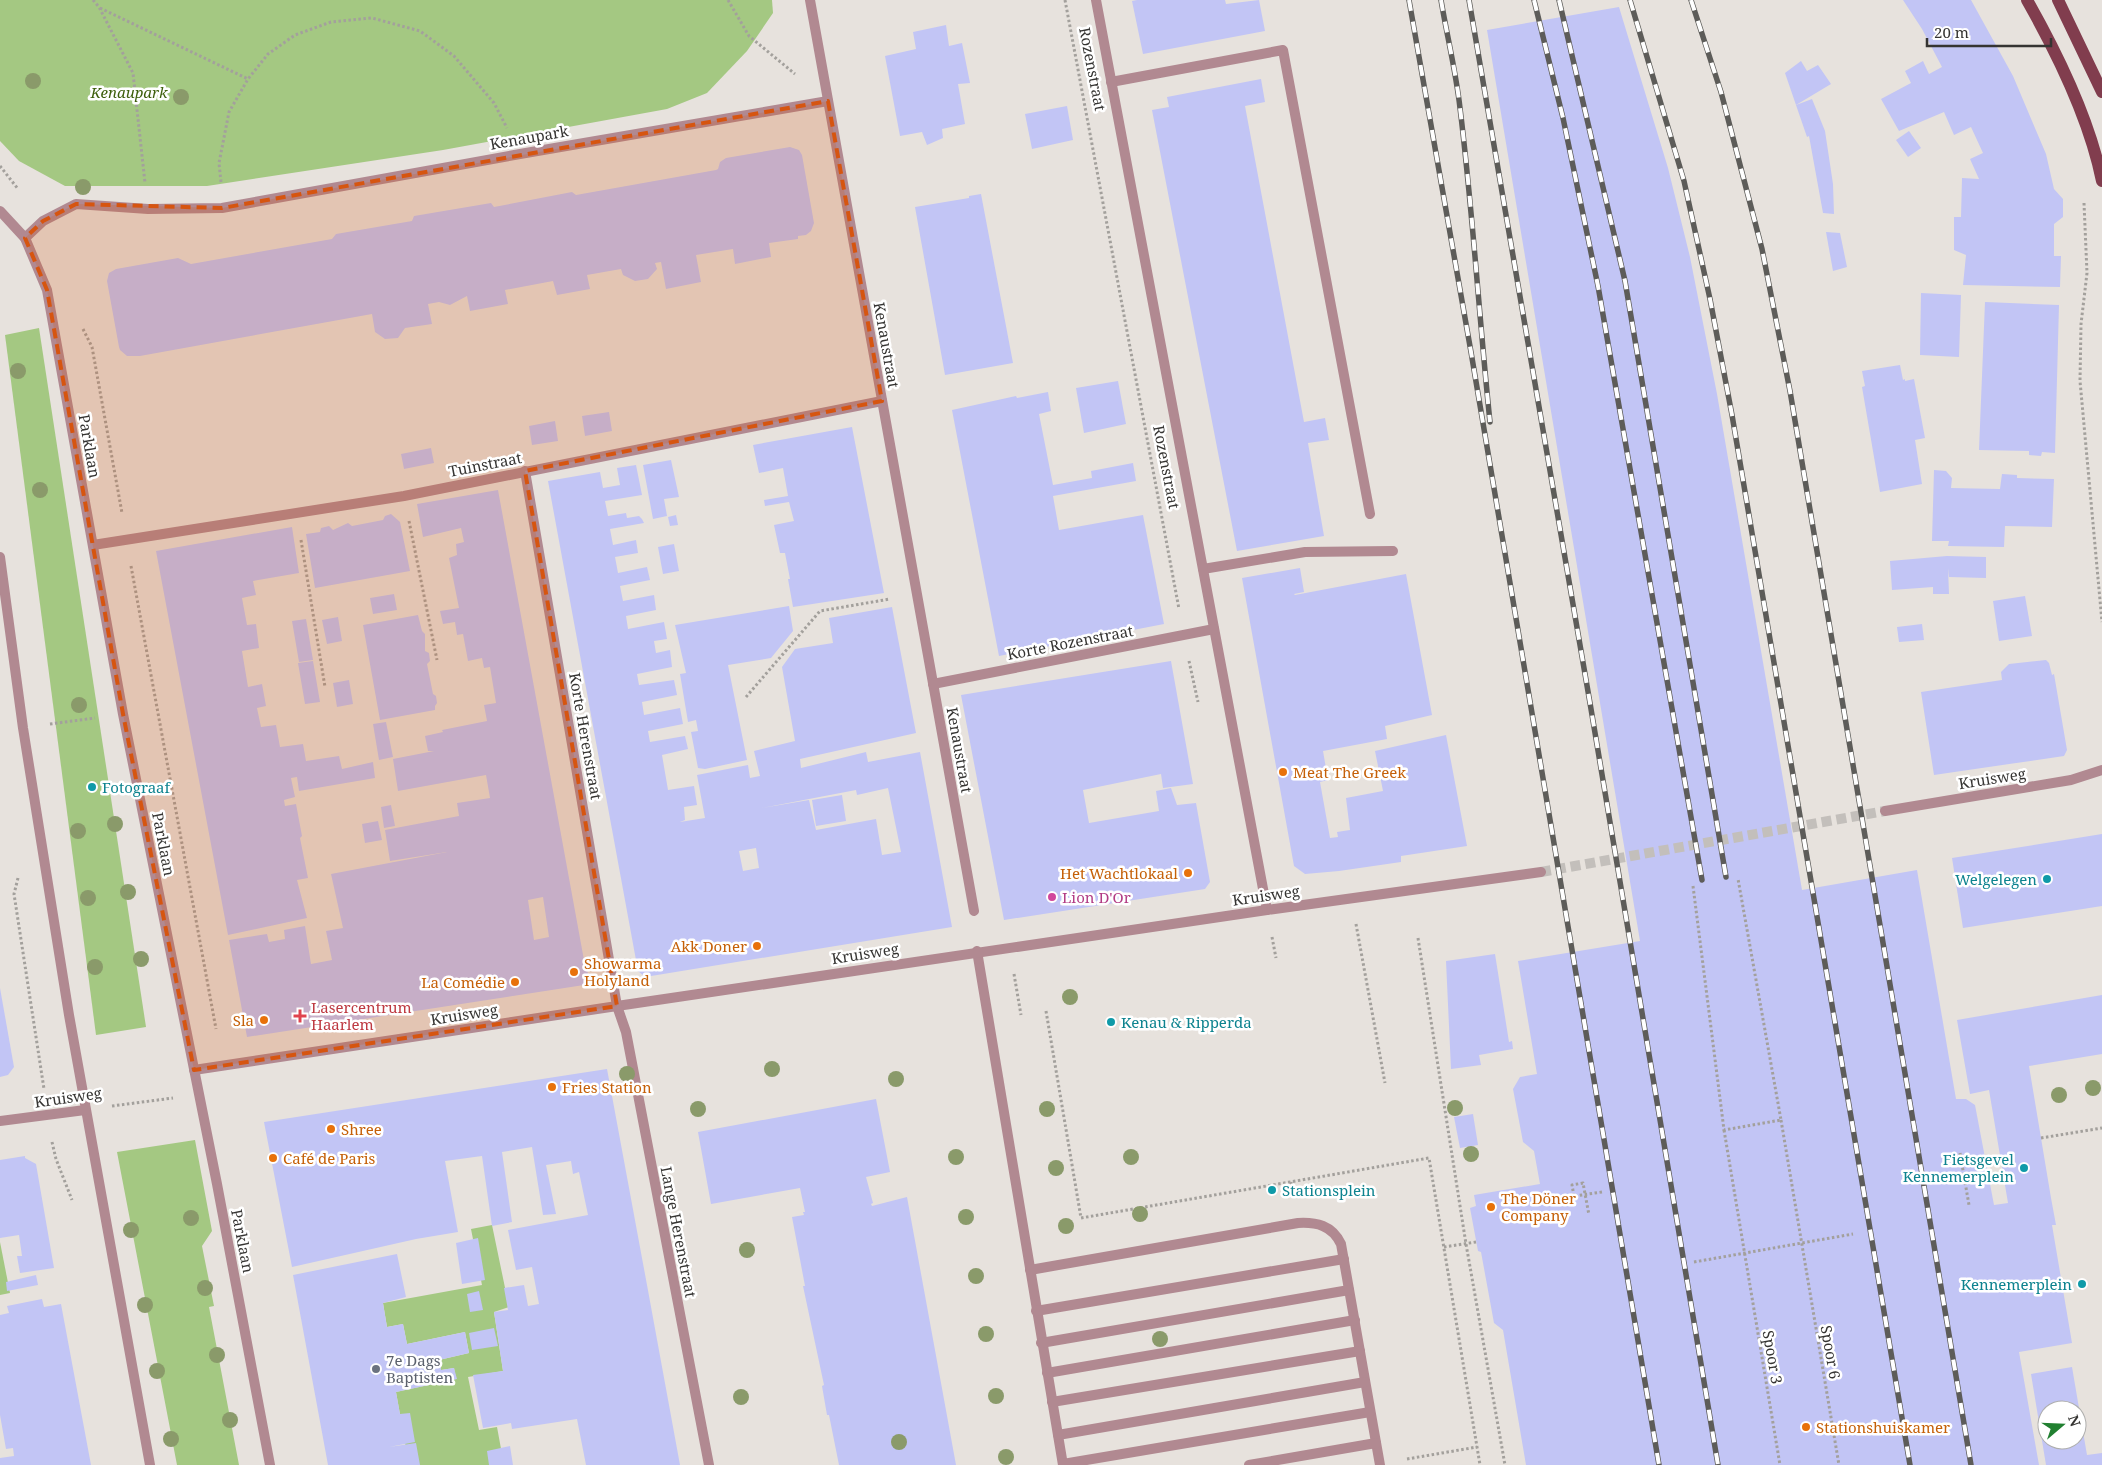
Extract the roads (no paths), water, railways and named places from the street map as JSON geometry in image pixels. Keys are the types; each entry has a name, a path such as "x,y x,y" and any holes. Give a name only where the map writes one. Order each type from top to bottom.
{"main road":[{"path":"2027,0 2052,44 2099,165 2102,181"},
{"path":"2058,0 2102,92"}],"street":[{"path":"810,0 828,101"},
{"name":"Rozenstraat","path":"1096,0 1267,910"},
{"path":"1111,82 1283,50 1370,514"},
{"name":"Kenaupark","path":"25,238 43,221 76,204 148,209 222,208 828,101"},
{"name":"Kenaustraat","path":"828,101 974,912"},
{"name":"Parklaan","path":"0,211 25,238 47,290 123,714 270,1465"},
{"name":"Tuinstraat","path":"93,544 404,496 882,401"},
{"name":"Korte Herenstraat","path":"525,471 617,1006"},
{"path":"1203,569 1305,552 1393,551"},
{"path":"0,557 23,728 84,1110 150,1465"},
{"name":"Korte Rozenstraat","path":"933,684 1214,629"},
{"name":"Kruisweg","path":"1885,811 2071,780 2102,770"},
{"name":"Kruisweg","path":"194,1070 978,951 1541,872"},
{"path":"978,951 1063,1464 1370,1412"},
{"name":"Lange Herenstraat","path":"617,1006 626,1032 709,1465"},
{"name":"Kruisweg","path":"0,1122 84,1110"},
{"path":"1030,1270 1298,1223 1319,1223 1334,1233 1341,1244 1380,1464"},
{"path":"1036,1310 1344,1260"},
{"path":"1042,1343 1350,1290"},
{"path":"1047,1373 1355,1320"},
{"path":"1052,1402 1360,1351"},
{"path":"1058,1435 1365,1382"},
{"path":"1249,1465 1376,1444"}],"tunnel":[{"path":"1541,872 1885,811"}],"railway":[{"path":"1409,0 1471,352 1659,1465"},
{"path":"1441,0 1456,81 1465,147 1490,422"},
{"path":"1469,0 1718,1465"},
{"path":"1534,0 1563,118 1598,286 1702,880"},
{"path":"1559,0 1625,281 1726,877"},
{"path":"1630,0 1684,181 1710,299 1732,415 1910,1465"},
{"path":"1691,0 1721,92 1762,249 1790,391 1971,1465"}],"place":[{"name":"Meat The Greek","path":"1283,772"},
{"name":"Fotograaf","path":"92,787"},
{"name":"Het Wachtlokaal","path":"1188,873"},
{"name":"Welgelegen","path":"2047,879"},
{"name":"Lion D'Or","path":"1052,897"},
{"name":"Akk Doner","path":"757,946"},
{"name":"Showarma Holyland","path":"574,972"},
{"name":"La Comédie","path":"515,982"},
{"name":"Lasercentrum Haarlem","path":"300,1016"},
{"name":"Sla","path":"264,1020"},
{"name":"Kenau & Ripperda","path":"1111,1022"},
{"name":"Fries Station","path":"552,1087"},
{"name":"Shree","path":"331,1129"},
{"name":"Café de Paris","path":"273,1158"},
{"name":"Fietsgevel Kennemerplein","path":"2024,1168"},
{"name":"Stationsplein","path":"1272,1190"},
{"name":"The Döner Company","path":"1491,1207"},
{"name":"Kennemerplein","path":"2082,1284"},
{"name":"7e Dags Baptisten","path":"376,1369"},
{"name":"Stationshuiskamer","path":"1806,1427"}]}
